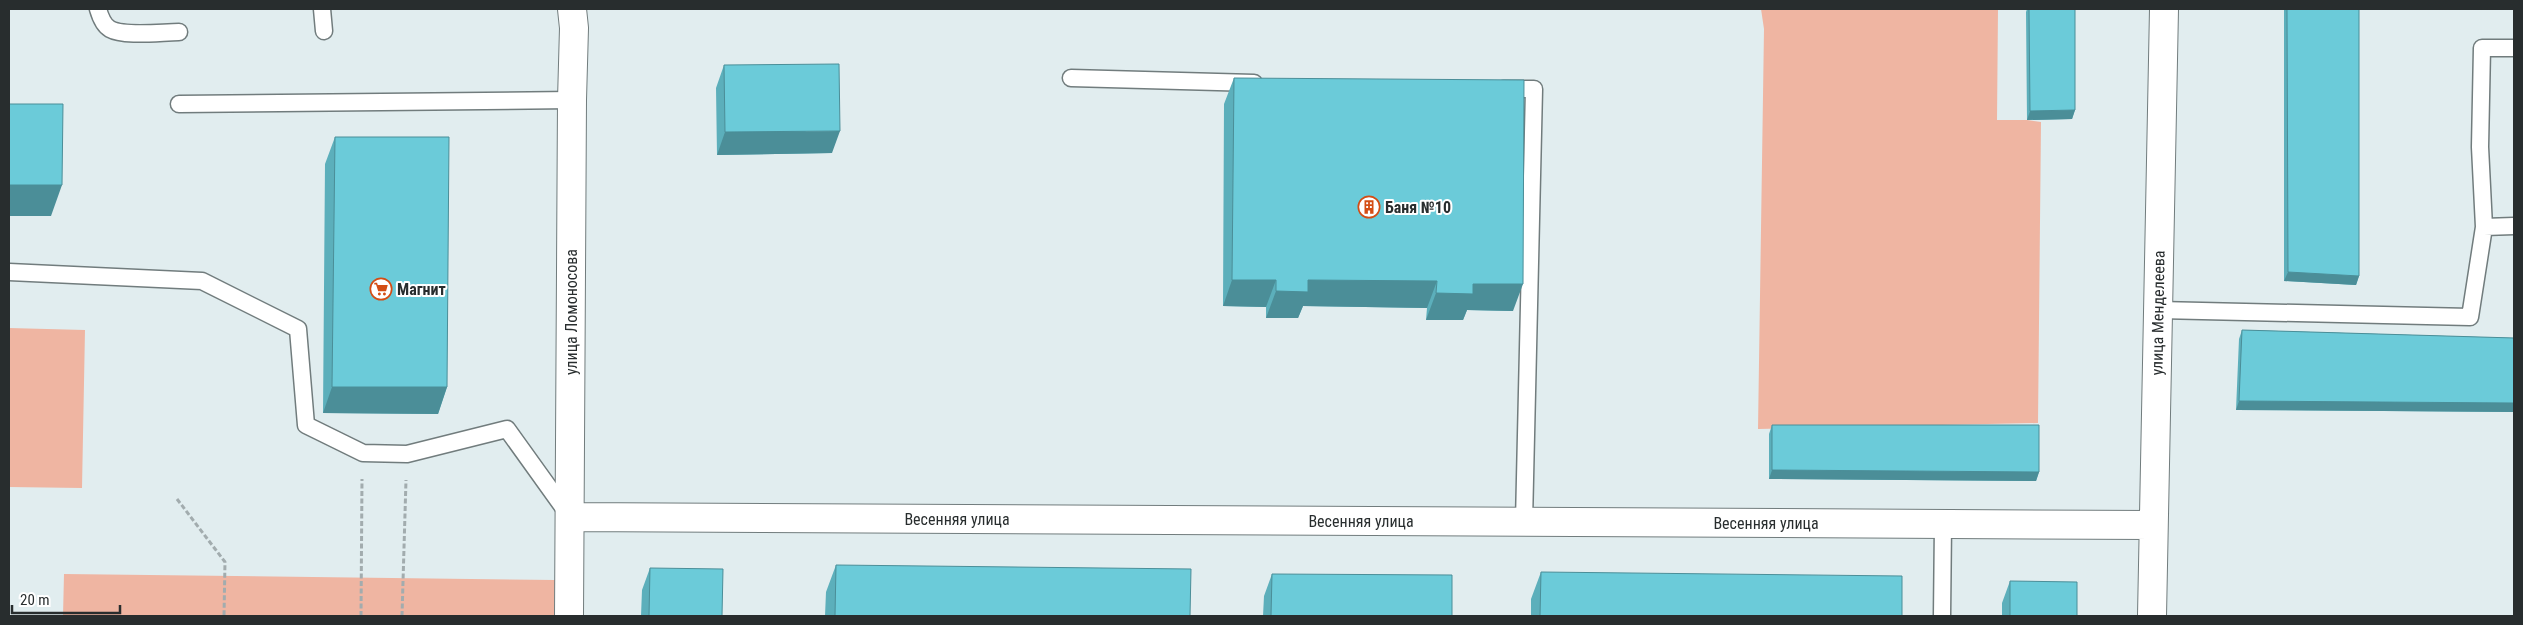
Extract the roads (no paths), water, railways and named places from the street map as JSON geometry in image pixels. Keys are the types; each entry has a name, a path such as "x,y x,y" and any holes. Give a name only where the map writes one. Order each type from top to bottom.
{"street":[{"name":"улица Ломоносова","path":"569,616 574,28 572,9"},
{"name":"улица Менделеева","path":"2152,616 2164,9"},
{"name":"Весенняя улица","path":"570,517 2153,525"}],"lane":[{"path":"98,9 102,21 110,29 120,32 178,32"},
{"path":"322,9 324,31"},
{"path":"2159,310 2470,317 2484,227 2480,147 2482,48 2514,48"},
{"path":"1071,78 1268,83"},
{"path":"1484,88 1534,89 1524,522"},
{"path":"179,104 572,100"},
{"path":"2484,227 2514,226"},
{"path":"9,272 202,281 298,329 306,425 363,453 407,454 507,429 570,517"},
{"path":"1942,616 1943,524"}],"place":[{"name":"Баня №10","path":"1369,207"},
{"name":"Магнит","path":"381,289"}]}
